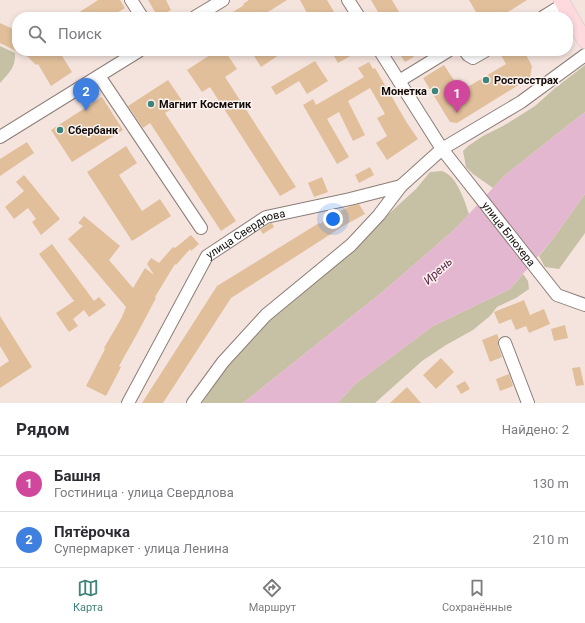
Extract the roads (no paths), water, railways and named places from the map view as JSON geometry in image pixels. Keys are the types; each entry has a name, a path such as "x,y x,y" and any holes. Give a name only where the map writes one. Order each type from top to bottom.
{"main road":[{"path":"562,2 568,12"},
{"path":"573,21 585,41"}],"street":[{"path":"131,0 139,12"},
{"path":"203,12 223,0"},
{"path":"348,0 356,12"},
{"path":"549,12 562,2"},
{"name":"улица Свердлова","path":"193,403 223,362 266,315 351,245 379,215 401,186 442,149 521,102 585,55"},
{"path":"0,137 131,56"},
{"name":"улица Блюхера","path":"383,56 442,149 557,295 585,305"},
{"path":"399,81 440,56"},
{"path":"99,76 201,228"},
{"name":"улица Свердлова","path":"128,403 207,256 266,217 350,199 401,186"},
{"path":"505,343 528,403"}],"water":[{"name":"Ирень","path":"585,112 585,194 552,240 510,289 433,326 355,384 338,403 243,403 386,289 455,229 504,176"}],"place":[{"name":"Росгосстрах","path":"486,80"},
{"name":"Монетка","path":"435,91"},
{"name":"Магнит Косметик","path":"151,104"},
{"name":"Пятёрочка","path":"86,111"},
{"name":"Башня","path":"457,113"},
{"name":"Сбербанк","path":"60,130"}]}
